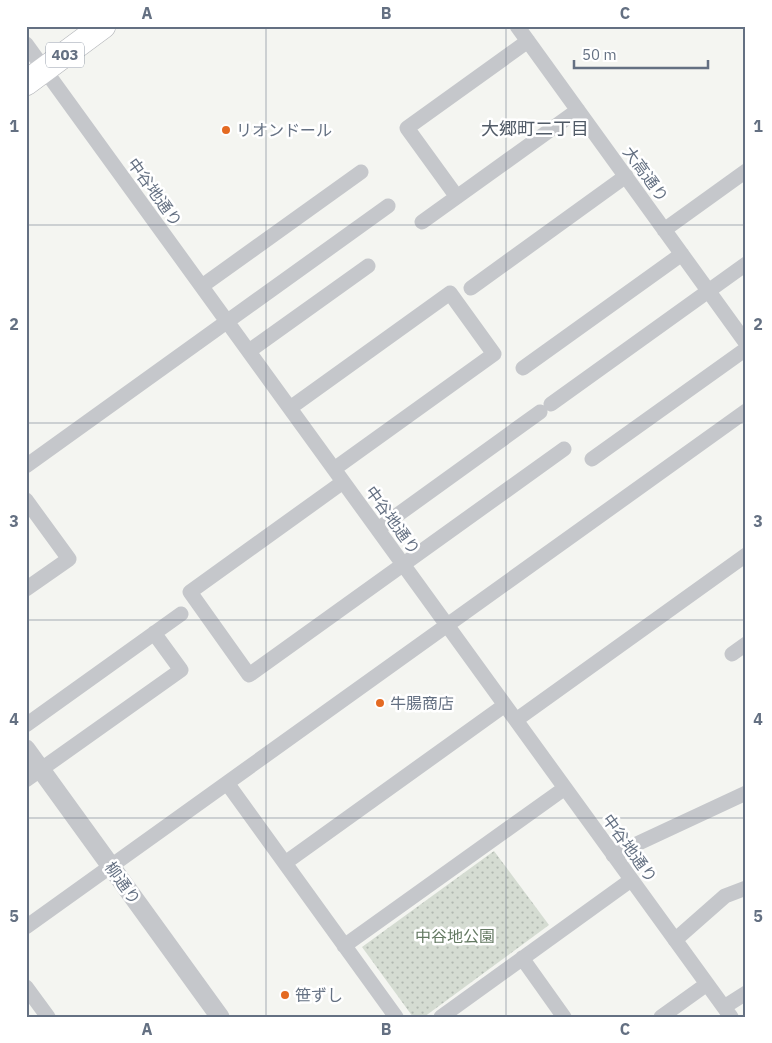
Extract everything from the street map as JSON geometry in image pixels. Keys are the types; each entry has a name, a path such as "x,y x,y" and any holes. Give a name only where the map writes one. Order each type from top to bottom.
{"highway":[{"name":"403","path":"36,76 103,26"}],"street":[{"name":"大高通り","path":"517,26 746,343"},
{"path":"457,198 407,128 528,41"},
{"name":"中谷地通り","path":"26,44 36,76 202,286 727,1012"},
{"path":"422,222 578,110"},
{"path":"664,230 746,171"},
{"path":"202,286 362,172"},
{"path":"471,288 626,176"},
{"path":"26,466 388,206"},
{"path":"523,368 682,254"},
{"path":"378,529 746,264"},
{"path":"249,351 368,266"},
{"path":"290,408 450,293 494,354 334,469"},
{"path":"592,459 746,349"},
{"path":"26,927 746,411"},
{"path":"344,482 190,592 250,675 564,449"},
{"path":"26,500 69,559 26,589"},
{"path":"516,720 746,555"},
{"path":"26,725 181,614"},
{"path":"34,775 180,670 154,633"},
{"path":"732,654 746,644"},
{"path":"285,863 505,705"},
{"name":"柳通り","path":"26,749 34,775 111,866 220,1017"},
{"path":"227,783 396,1017"},
{"path":"344,946 565,788"},
{"path":"613,855 746,793"},
{"path":"441,1017 631,880"},
{"path":"675,940 725,896 746,888"},
{"path":"522,958 564,1017"},
{"path":"661,1017 707,984"},
{"path":"26,987 48,1017"},
{"path":"727,1012 746,993"}],"green space":[{"name":"中谷地公園","path":"494,851 549,925 424,1017 413,1017 362,947"}],"place":[{"name":"リオンドール","path":"226,130"},
{"name":"牛腸商店","path":"380,703"},
{"name":"笹ずし","path":"285,995"}],"district":[{"name":"大郷町二丁目","path":"535,129"}]}
